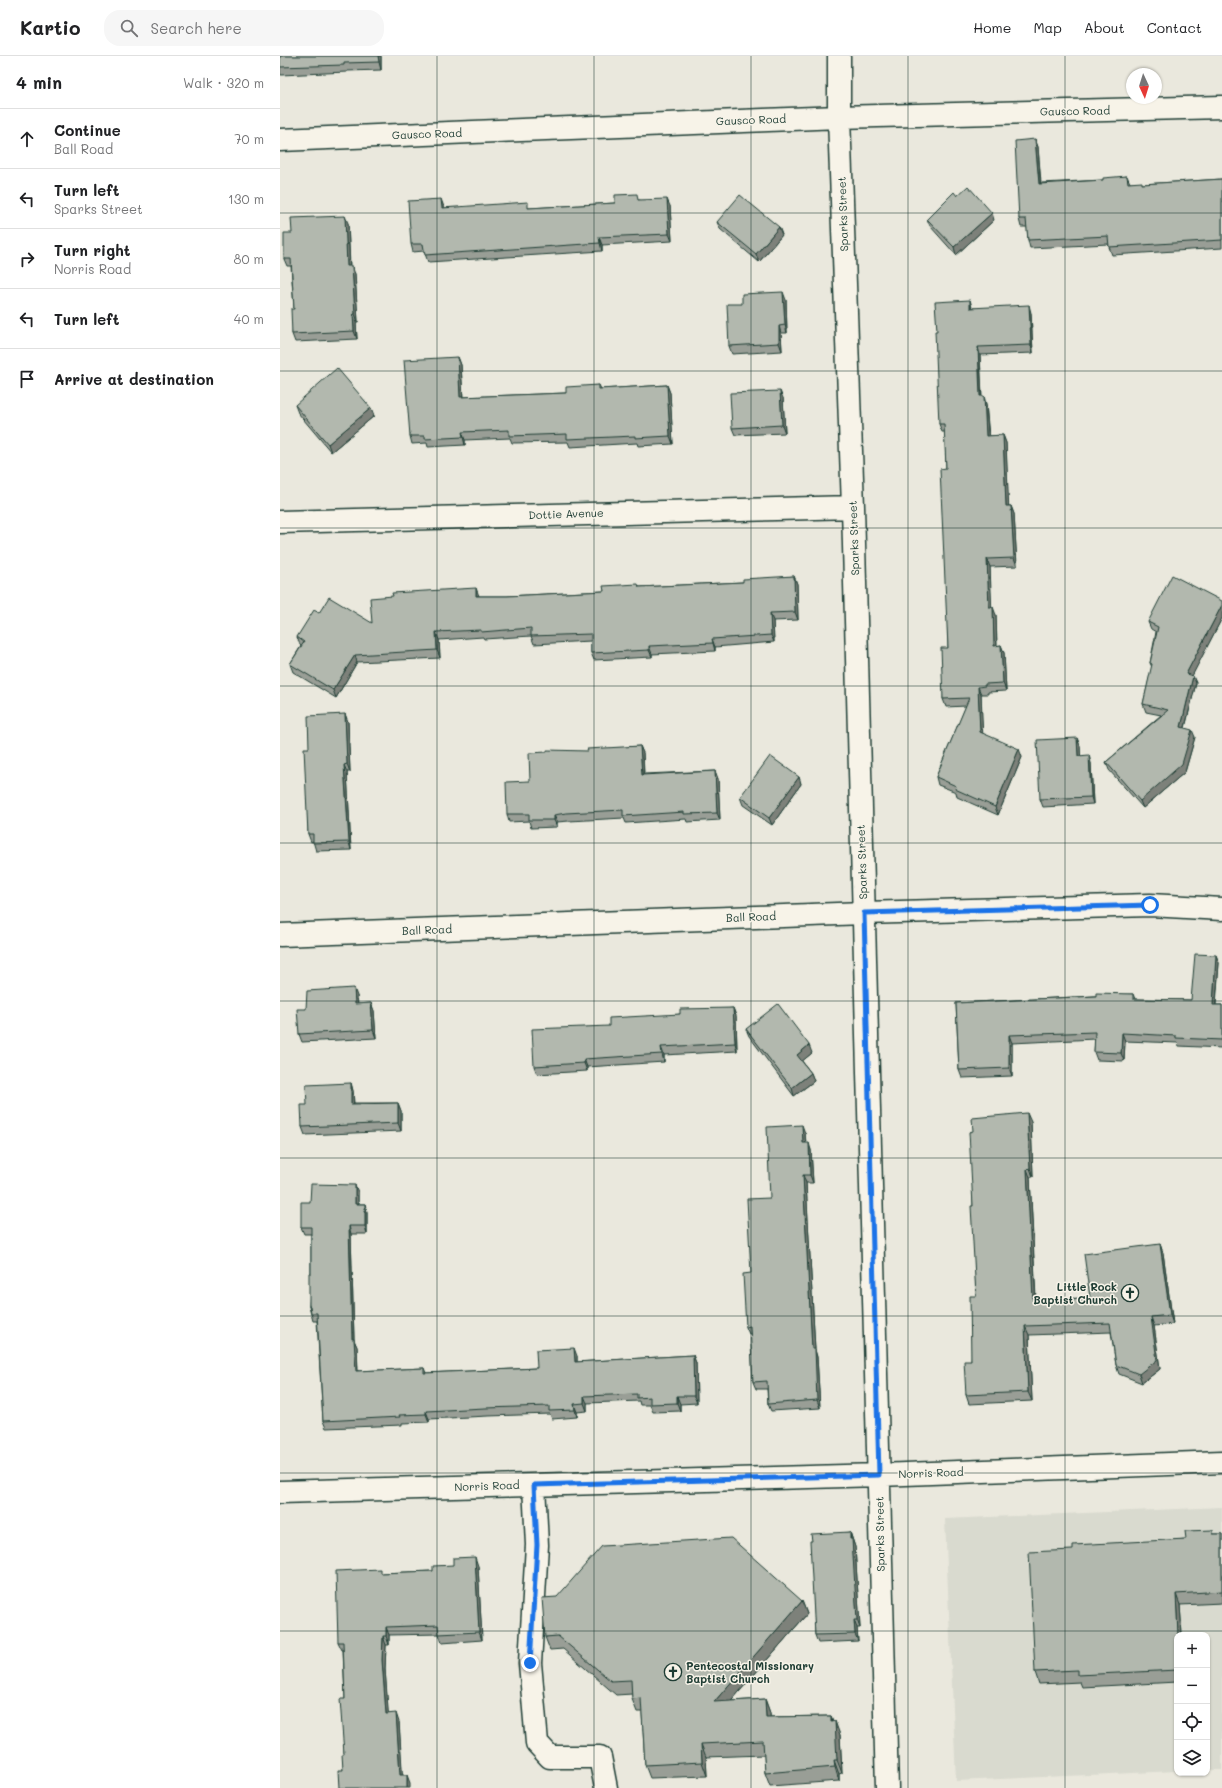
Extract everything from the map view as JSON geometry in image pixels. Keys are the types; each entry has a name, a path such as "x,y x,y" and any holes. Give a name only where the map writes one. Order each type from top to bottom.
{"street":[{"name":"Sparks Street","path":"840,56 839,117 853,507 887,1788"},
{"name":"Gausco Road","path":"280,140 839,117 1222,107"},
{"name":"Dottie Avenue","path":"280,522 853,507"},
{"name":"Ball Road","path":"280,935 864,913 1150,905 1222,909"},
{"name":"Norris Road","path":"280,1492 879,1475 1222,1462"},
{"path":"534,1485 537,1545 530,1663 537,1743 550,1757 600,1757 606,1788"}],"shaded area":[{"path":"1222,1507 1222,1770 1210,1770 1210,1632 1174,1632 1174,1771 956,1781 945,1519"}],"building":[{"path":"280,56 378,56 379,62 344,63 344,65 280,67"},
{"path":"1035,139 1039,184 1103,180 1103,178 1127,176 1128,183 1142,182 1142,184 1222,179 1222,240 1109,247 1108,236 1028,240 1026,219 1019,219 1015,141"},
{"path":"968,186 992,213 954,247 927,219 954,192 957,196"},
{"path":"637,194 638,200 667,199 669,234 599,237 600,243 425,255 423,244 411,244 408,201 441,199 442,208 528,202 528,208 615,203 615,195"},
{"path":"740,195 779,227 756,254 717,222"},
{"path":"345,216 347,266 352,266 355,314 353,314 354,331 292,334 291,309 294,309 291,259 284,259 284,233 292,233 291,218"},
{"path":"783,292 785,325 779,326 779,343 729,346 727,304 742,304 742,294"},
{"path":"970,300 970,308 1029,305 1031,345 978,347 980,396 984,396 986,436 1003,435 1006,506 1011,506 1014,558 987,559 989,607 993,607 994,646 1001,645 1003,683 985,684 985,686 978,687 980,732 1019,749 995,807 955,789 956,786 936,777 969,698 943,699 941,648 948,648 940,469 946,468 944,424 939,424 935,302"},
{"path":"458,357 460,397 566,393 566,387 599,385 599,389 667,385 670,436 567,439 567,434 509,436 509,430 462,432 463,437 425,439 425,436 410,436 404,360"},
{"path":"337,368 371,408 328,444 295,405"},
{"path":"780,391 782,425 732,428 730,393"},
{"path":"1172,575 1222,601 1222,605 1186,674 1193,676 1181,727 1192,730 1182,764 1140,801 1106,762 1168,710 1143,704 1158,627 1148,622"},
{"path":"794,576 795,612 770,613 771,635 712,639 713,643 649,646 649,650 591,653 591,634 531,636 531,628 481,632 481,630 436,632 437,650 355,655 333,690 290,664 304,642 297,637 314,610 319,613 329,597 372,623 370,598 393,596 392,593 476,588 476,596 507,596 604,591 603,586 638,584 639,587 743,582 743,579"},
{"path":"345,714 347,764 344,765 349,842 313,843 313,834 308,834 304,748 309,748 308,716"},
{"path":"1077,738 1078,756 1089,755 1091,797 1040,799 1037,740"},
{"path":"640,746 642,775 715,771 717,813 684,814 684,812 623,816 623,810 566,813 554,815 554,820 529,820 529,814 507,814 506,782 530,781 529,753 547,752 547,750 588,751 587,749"},
{"path":"770,756 799,777 769,818 740,797"},
{"path":"1195,954 1216,955 1213,1005 1222,1005 1222,1040 1176,1038 1176,1036 1122,1033 1121,1053 1094,1052 1095,1032 1009,1035 1009,1068 959,1070 956,1003 1096,996 1096,993 1133,994 1133,999 1191,1000"},
{"path":"354,988 355,1004 371,1003 373,1030 299,1034 297,1009 306,1009 307,991"},
{"path":"778,1004 809,1045 797,1055 811,1073 792,1088 746,1029"},
{"path":"733,1008 735,1043 661,1047 662,1054 584,1059 584,1063 534,1066 532,1029 609,1026 609,1018 680,1014 680,1009"},
{"path":"351,1083 351,1104 398,1103 398,1123 302,1127 301,1105 307,1105 306,1085"},
{"path":"1027,1113 1030,1168 1027,1169 1033,1300 1090,1298 1084,1254 1160,1244 1170,1315 1151,1317 1157,1360 1139,1374 1116,1365 1110,1323 1025,1326 1028,1392 966,1395 964,1361 971,1361 970,1296 976,1296 969,1132 973,1131 972,1118"},
{"path":"802,1125 803,1143 809,1143 810,1175 803,1175 812,1349 815,1349 817,1400 768,1404 767,1381 753,1382 750,1326 746,1327 743,1274 751,1273 747,1199 770,1198 767,1127"},
{"path":"311,1184 355,1185 355,1204 365,1204 365,1226 349,1226 352,1339 354,1339 356,1371 424,1368 424,1373 537,1368 536,1350 574,1348 575,1362 693,1355 694,1396 677,1396 677,1403 650,1404 650,1397 637,1398 637,1394 584,1396 584,1403 574,1404 575,1410 549,1411 549,1406 485,1408 426,1411 426,1414 399,1415 400,1417 323,1421 317,1313 311,1313 309,1306 311,1227 301,1227 301,1202 310,1202"},
{"path":"1213,1530 1213,1534 1222,1534 1222,1591 1176,1594 1178,1632 1174,1632 1174,1670 1078,1675 1078,1670 1035,1672 1029,1552 1073,1550 1073,1545 1186,1539 1185,1531"},
{"path":"850,1532 850,1539 852,1539 857,1620 854,1620 855,1634 815,1635 810,1541 812,1541 811,1534"},
{"name":"Pentecostal Missionary Baptist Church","path":"731,1538 802,1601 714,1702 765,1699 766,1717 831,1716 831,1722 835,1721 837,1760 834,1760 835,1767 765,1773 763,1741 701,1744 702,1762 645,1765 641,1698 632,1699 631,1680 611,1681 558,1636 545,1637 542,1598 557,1597 602,1546"},
{"path":"475,1557 479,1632 439,1634 438,1625 386,1627 386,1636 383,1636 382,1660 386,1714 396,1713 400,1775 407,1775 407,1788 339,1788 338,1770 343,1770 342,1754 344,1754 340,1699 345,1699 343,1642 338,1642 336,1571 380,1569 380,1573 433,1571 433,1566 453,1565 453,1558"}],"place":[{"name":"Little Rock Baptist Church","path":"1130,1293"},
{"name":"Pentecostal Missionary Baptist Church","path":"673,1672"}],"route":[{"path":"530,1663 537,1545 534,1485 879,1475 864,913 1150,905"}]}
